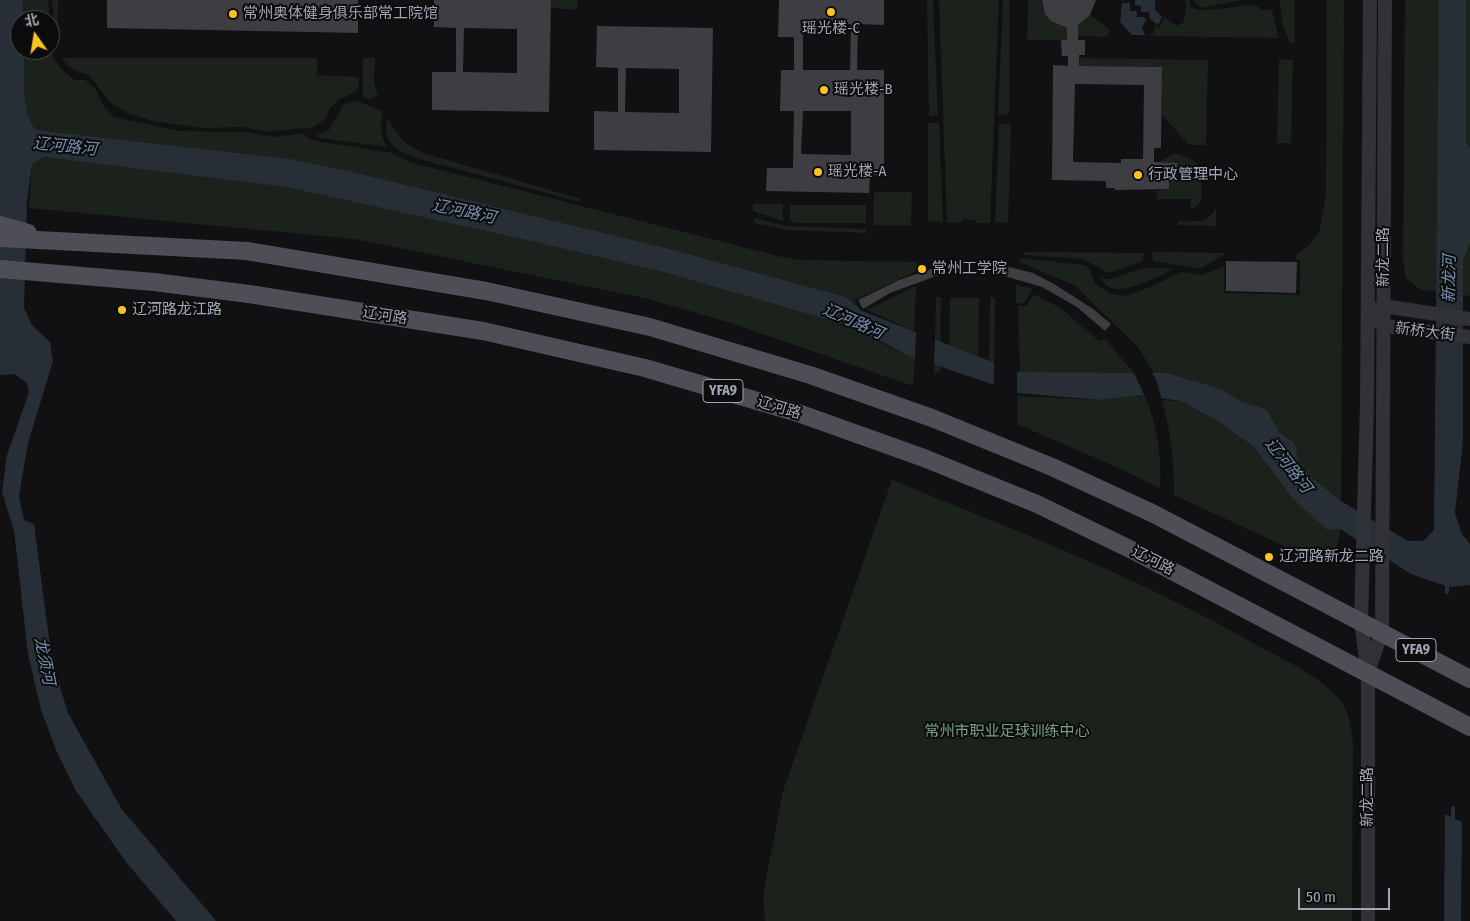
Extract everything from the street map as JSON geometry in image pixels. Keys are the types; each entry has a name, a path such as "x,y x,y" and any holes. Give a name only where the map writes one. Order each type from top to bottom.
{"main road":[{"path":"0,225 29,237"},
{"name":"YFA9","path":"0,238 29,237 86,243 247,252 486,291 650,327 810,375 983,438 1152,513 1382,632 1470,680"},
{"name":"辽河路","path":"0,270 29,274 83,276 250,294 483,331 645,368 798,413 924,458 1037,504 1138,553 1470,727"},
{"path":"0,280 29,274"}],"street":[{"name":"新龙二路","path":"1368,921 1368,672 1362,622 1368,315 1370,0"},
{"name":"新龙二路","path":"1382,632 1385,0"},
{"name":"新桥大街","path":"1470,319 1425,314 1383,306 1368,315 1384,326 1470,337"},
{"path":"1368,672 1382,632"}],"green space":[{"path":"23,0 48,0 49,10 24,10"},
{"path":"52,0 58,0 58,10 53,10"},
{"path":"551,0 578,0 577,10 551,8"},
{"path":"927,0 933,0 938,115 929,116"},
{"path":"939,0 999,0 990,223 977,223 974,220 963,219 961,222 947,223"},
{"path":"1003,0 1009,0 1009,115 998,114"},
{"path":"1028,0 1042,0 1046,15 1057,24 1067,28 1067,40 1027,40"},
{"path":"1185,0 1189,0 1191,7 1206,10 1250,5 1258,6 1260,10 1272,10 1279,38 1148,36 1154,33 1155,26 1160,27 1164,17 1176,26 1184,22"},
{"path":"1193,0 1243,0 1201,8"},
{"path":"1279,0 1295,0 1295,42 1290,43 1283,26"},
{"path":"1327,0 1344,0 1341,501 1300,468 1295,443 1280,433 1266,409 1242,402 1220,389 1167,373 1155,374 1137,346 1074,285 1019,262 1020,258 1085,265 1090,269 1095,284 1112,294 1125,296 1151,287 1181,272 1202,275 1224,266 1224,293 1300,295 1300,260 1296,260 1296,255 1310,244 1320,229 1326,196"},
{"path":"1405,0 1470,0 1470,296 1421,290 1406,278 1403,259"},
{"path":"1090,15 1110,30 1106,37 1078,36 1078,25"},
{"path":"62,58 317,58 317,75 359,77 358,88 351,94 338,100 330,108 325,119 314,127 268,132 244,127 203,128 153,121 127,113 109,101 89,75 76,71 66,64"},
{"path":"363,58 375,58 374,82 378,95 370,99 363,97"},
{"path":"1079,58 1208,60 1206,145 1189,145 1162,115 1162,67 1079,66"},
{"path":"1279,59 1293,60 1291,143 1277,143"},
{"path":"24,60 55,60 62,70 75,80 85,80 95,88 104,107 114,117 179,131 246,132 274,137 303,133 312,140 392,153 409,162 778,256 799,260 917,262 917,271 854,300 860,309 846,297 670,249 353,172 291,159 36,130 31,122 25,102"},
{"path":"354,101 383,112 381,130 387,147 319,138 317,135 329,130 344,104"},
{"path":"387,118 404,142 423,153 581,199 581,202 415,158 392,144 387,134"},
{"path":"928,123 939,123 943,222 928,221"},
{"path":"999,124 1011,124 1008,223 995,222"},
{"path":"1175,153 1195,162 1200,169 1200,173 1177,172 1177,163 1159,162"},
{"path":"43,157 286,187 675,275 809,312 854,327 889,347 915,358 913,386 734,324 649,299 355,239 29,208 32,165"},
{"path":"1177,179 1201,179 1201,197 1195,207 1191,209 1191,199 1157,199 1157,191 1169,189 1169,182 1176,182"},
{"path":"874,192 912,192 911,226 873,225"},
{"path":"753,204 783,204 783,221 753,211"},
{"path":"790,205 866,205 866,223 798,223 790,221"},
{"path":"1216,207 1216,226 1179,225 1178,221 1206,219"},
{"path":"754,218 786,226 867,229 866,233 787,230 754,223"},
{"path":"1024,252 1144,253 1143,261 1108,273 1083,259 1024,255"},
{"path":"1152,252 1227,253 1200,269 1153,261"},
{"path":"1149,267 1173,269 1156,278 1124,289 1107,285 1101,278 1109,279"},
{"path":"1016,284 1032,289 1024,304 1016,303"},
{"path":"916,286 914,331 867,310"},
{"path":"1034,294 1062,309 1099,341 1105,339 1134,373 1020,372 1018,306 1026,306"},
{"path":"936,297 941,297 940,370 934,375"},
{"path":"990,297 995,298 994,376 989,370"},
{"path":"950,298 979,298 978,369 949,369"},
{"path":"1139,395 1145,396 1156,430 1160,464 1160,488 1017,424 1017,396 1102,400"},
{"path":"1162,400 1181,401 1219,422 1254,447 1292,498 1327,530 1340,529 1338,542 1333,552 1321,560 1310,558 1174,495 1171,447"},
{"name":"常州市职业足球训练中心","path":"892,480 1075,556 1165,597 1298,667 1329,689 1345,708 1352,732 1352,921 765,921 763,895 783,791"}],"water":[{"path":"0,0 23,0 24,10 10,10 10,60 24,60 25,102 31,122 36,130 291,159 353,172 670,249 846,297 862,311 1018,372 1167,373 1221,389 1242,402 1266,409 1280,433 1295,443 1300,468 1341,501 1408,541 1423,541 1434,530 1439,0 1466,0 1466,143 1470,148 1470,243 1463,260 1463,440 1455,513 1462,534 1470,544 1470,585 1449,587 1411,574 1340,529 1327,530 1292,498 1254,447 1219,422 1181,401 1139,395 1102,400 1018,393 909,356 854,327 671,274 286,187 43,157 32,165 27,200 24,308 32,325 50,342 53,361 28,443 19,496 24,520 34,524 52,661 68,713 121,808 216,921 176,921 126,862 76,791 57,752 41,710 28,654 14,530 2,492 7,455 29,392 27,383 14,374 0,375"},
{"path":"1135,0 1155,0 1155,10 1162,17 1158,25 1150,19 1149,12 1141,12 1141,6 1135,5"},
{"path":"1122,3 1130,3 1130,11 1137,11 1137,17 1144,17 1146,20 1142,28 1145,35 1132,35 1120,22"},
{"path":"1445,814 1462,822 1461,921 1444,921"}],"pier":[{"path":"916,332 935,338 934,366 915,359"},
{"path":"994,360 1017,369 1017,395 994,388"},
{"path":"1133,371 1150,371 1156,379 1162,401 1146,399"}],"building":[{"name":"常州奥体健身俱乐部常工院馆","path":"107,0 358,0 358,33 107,28"},
{"path":"434,0 551,0 549,112 432,110 432,72 456,72 456,28 434,27","holes":["464,28 517,29 517,73 463,72"]},
{"path":"779,0 884,0 884,25 858,24 857,70 884,70 884,175 870,175 869,193 766,191 767,168 793,168 794,111 780,111 781,70 794,70 794,37 778,37","holes":["803,23 851,24 850,70 803,70","803,111 851,111 851,155 801,154"]},
{"path":"1042,0 1096,0 1090,15 1078,25 1078,40 1085,40 1085,55 1079,55 1079,66 1162,67 1161,148 1154,148 1154,162 1177,163 1177,182 1169,182 1169,189 1115,190 1115,188 1106,188 1106,181 1052,180 1053,65 1068,66 1068,56 1062,56 1061,40 1067,40 1067,28 1051,21 1045,14","holes":["1075,84 1144,85 1143,159 1121,159 1121,163 1073,162"]},
{"path":"597,26 713,28 711,152 594,150 594,111 618,112 618,68 596,67","holes":["626,68 679,69 679,113 625,112"]},
{"path":"1226,261 1297,262 1296,293 1226,291"},
{"path":"1002,265 1033,273 1054,284 1093,309 1111,324 1105,331 1077,307 1042,287 1001,275"},
{"path":"937,267 939,275 890,293 863,309 858,300 899,280"}],"waterway":[{"path":"1447,582 1447,592"},
{"path":"1453,808 1453,823"}],"place":[{"name":"瑶光楼-C","path":"831,12"},
{"name":"常州奥体健身俱乐部常工院馆","path":"233,14"},
{"name":"瑶光楼-B","path":"824,90"},
{"name":"瑶光楼-A","path":"818,172"},
{"name":"行政管理中心","path":"1138,175"},
{"name":"常州工学院","path":"922,269"},
{"name":"辽河路龙江路","path":"122,310"},
{"name":"辽河路新龙二路","path":"1269,557"}],"water label":[{"name":"辽河路河","path":"65,147"},
{"name":"辽河路河","path":"464,212"},
{"name":"新龙河","path":"1450,279"},
{"name":"辽河路河","path":"853,322"},
{"name":"辽河路河","path":"1288,466"},
{"name":"龙须河","path":"44,661"}]}
